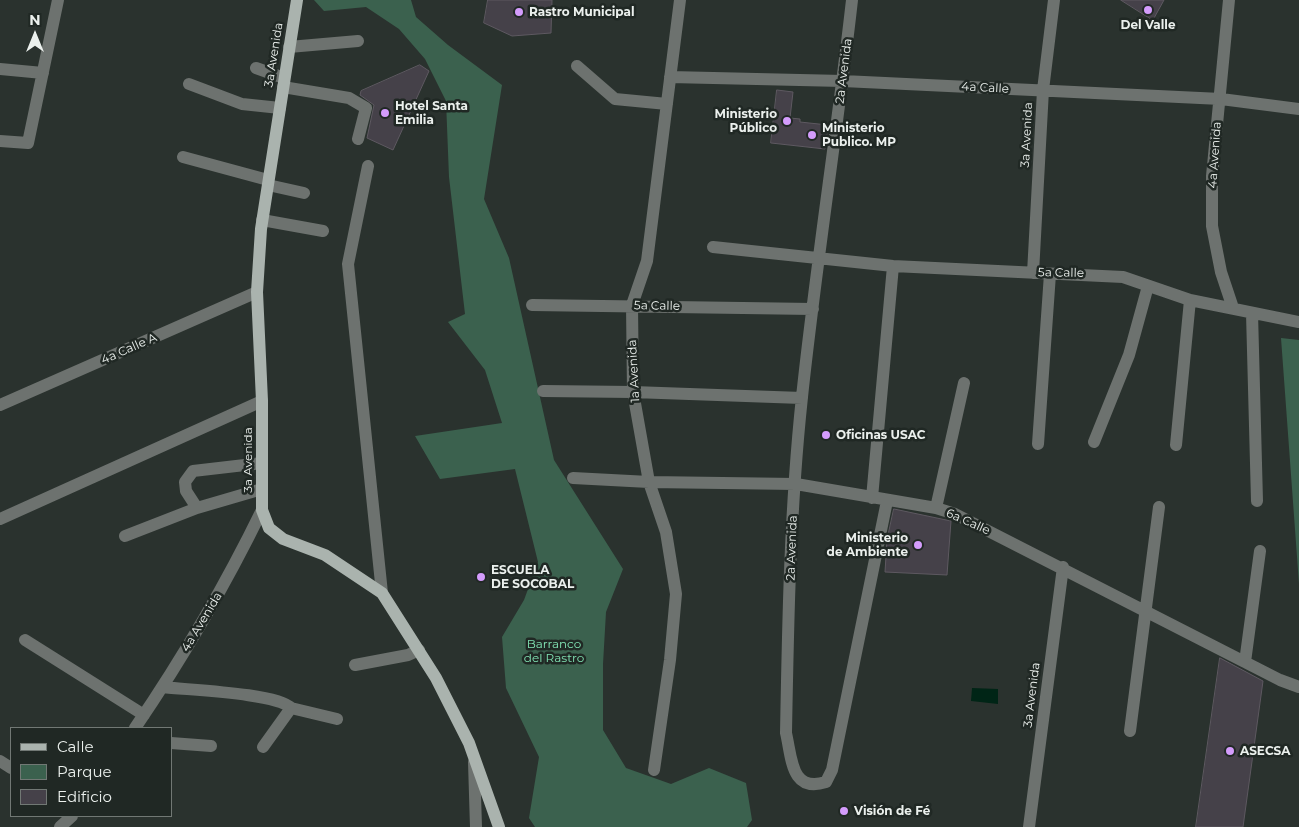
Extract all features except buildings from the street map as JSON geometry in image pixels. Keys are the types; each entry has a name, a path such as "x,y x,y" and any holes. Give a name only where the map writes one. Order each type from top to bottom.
{"main road":[{"name":"3a Avenida","path":"297,0 262,220 257,292 262,401 262,510 269,528 283,539 325,555 382,593 436,678 469,743 499,827"}],"street":[{"path":"0,141 28,144 58,0"},
{"name":"1a Avenida","path":"654,770 670,660 676,594 666,532 649,482 634,392 632,305 648,261 680,0"},
{"name":"2a Avenida","path":"852,0 843,81 818,259 802,398 796,484 786,733 795,770 803,783 808,785 826,782 832,770 887,501"},
{"name":"3a Avenida","path":"1033,273 1043,90 1054,0"},
{"name":"4a Avenida","path":"1230,0 1212,176 1212,226 1222,272 1233,308"},
{"path":"289,48 358,41"},
{"path":"577,66 615,99 667,104"},
{"path":"256,68 284,83 349,98 366,108 358,138"},
{"path":"0,69 43,73"},
{"name":"4a Calle","path":"670,76 843,81 1221,99 1299,109"},
{"path":"189,84 242,104 280,108"},
{"path":"183,157 304,193"},
{"path":"368,166 348,264 382,593"},
{"path":"262,220 324,231"},
{"name":"5a Calle","path":"713,247 893,266 1123,277 1190,300 1299,322"},
{"path":"872,498 893,266"},
{"path":"1038,444 1050,274"},
{"path":"1094,442 1129,355 1148,286"},
{"name":"4a Calle A","path":"0,405 257,292"},
{"path":"1176,445 1190,300"},
{"name":"5a Calle","path":"532,305 813,309"},
{"path":"1252,313 1257,502"},
{"path":"936,508 964,383"},
{"path":"543,392 634,392 802,398"},
{"path":"0,518 262,401"},
{"path":"197,508 186,491 185,482 193,472 262,463"},
{"name":"6a Calle","path":"573,478 649,482 796,484 936,508 955,514 1063,567 1280,680 1299,687"},
{"path":"125,536 197,508 262,489"},
{"path":"1130,730 1147,611 1159,507"},
{"name":"4a Avenida","path":"136,727 163,688 233,569 262,510"},
{"path":"1245,662 1260,551"},
{"name":"3a Avenida","path":"1029,827 1063,567"},
{"path":"24,640 144,715"},
{"path":"355,665 408,655 419,650"},
{"path":"163,688 268,698 287,703 291,708 336,718"},
{"path":"264,747 291,708"},
{"path":"172,743 211,746"},
{"path":"474,757 476,827"},
{"path":"60,827 71,817"}],"green space":[{"name":"Barranco del Rastro","path":"314,0 411,0 416,17 448,45 502,85 484,199 509,258 554,460 623,569 606,612 603,664 603,730 626,768 671,784 709,768 746,783 752,820 747,827 535,827 529,818 539,757 506,688 502,637 524,600 538,562 515,469 440,479 415,436 502,423 485,370 448,322 465,314 449,177 446,101 425,59 399,29 366,7 324,11"},
{"path":"1281,338 1299,340 1299,584"}],"shaded area":[{"path":"972,688 998,689 998,704 971,701"}],"place":[{"name":"Del Valle","path":"1148,10"},
{"name":"Rastro Municipal","path":"519,12"},
{"name":"Hotel Santa Emilia","path":"385,113"},
{"name":"Ministerio Público","path":"787,121"},
{"name":"Ministerio Publico. MP","path":"812,135"},
{"name":"Oficinas USAC","path":"826,435"},
{"name":"Ministerio de Ambiente","path":"918,545"},
{"name":"ESCUELA DE SOCOBAL","path":"481,577"},
{"name":"ASECSA","path":"1230,751"},
{"name":"Visión de Fé","path":"844,811"}]}
